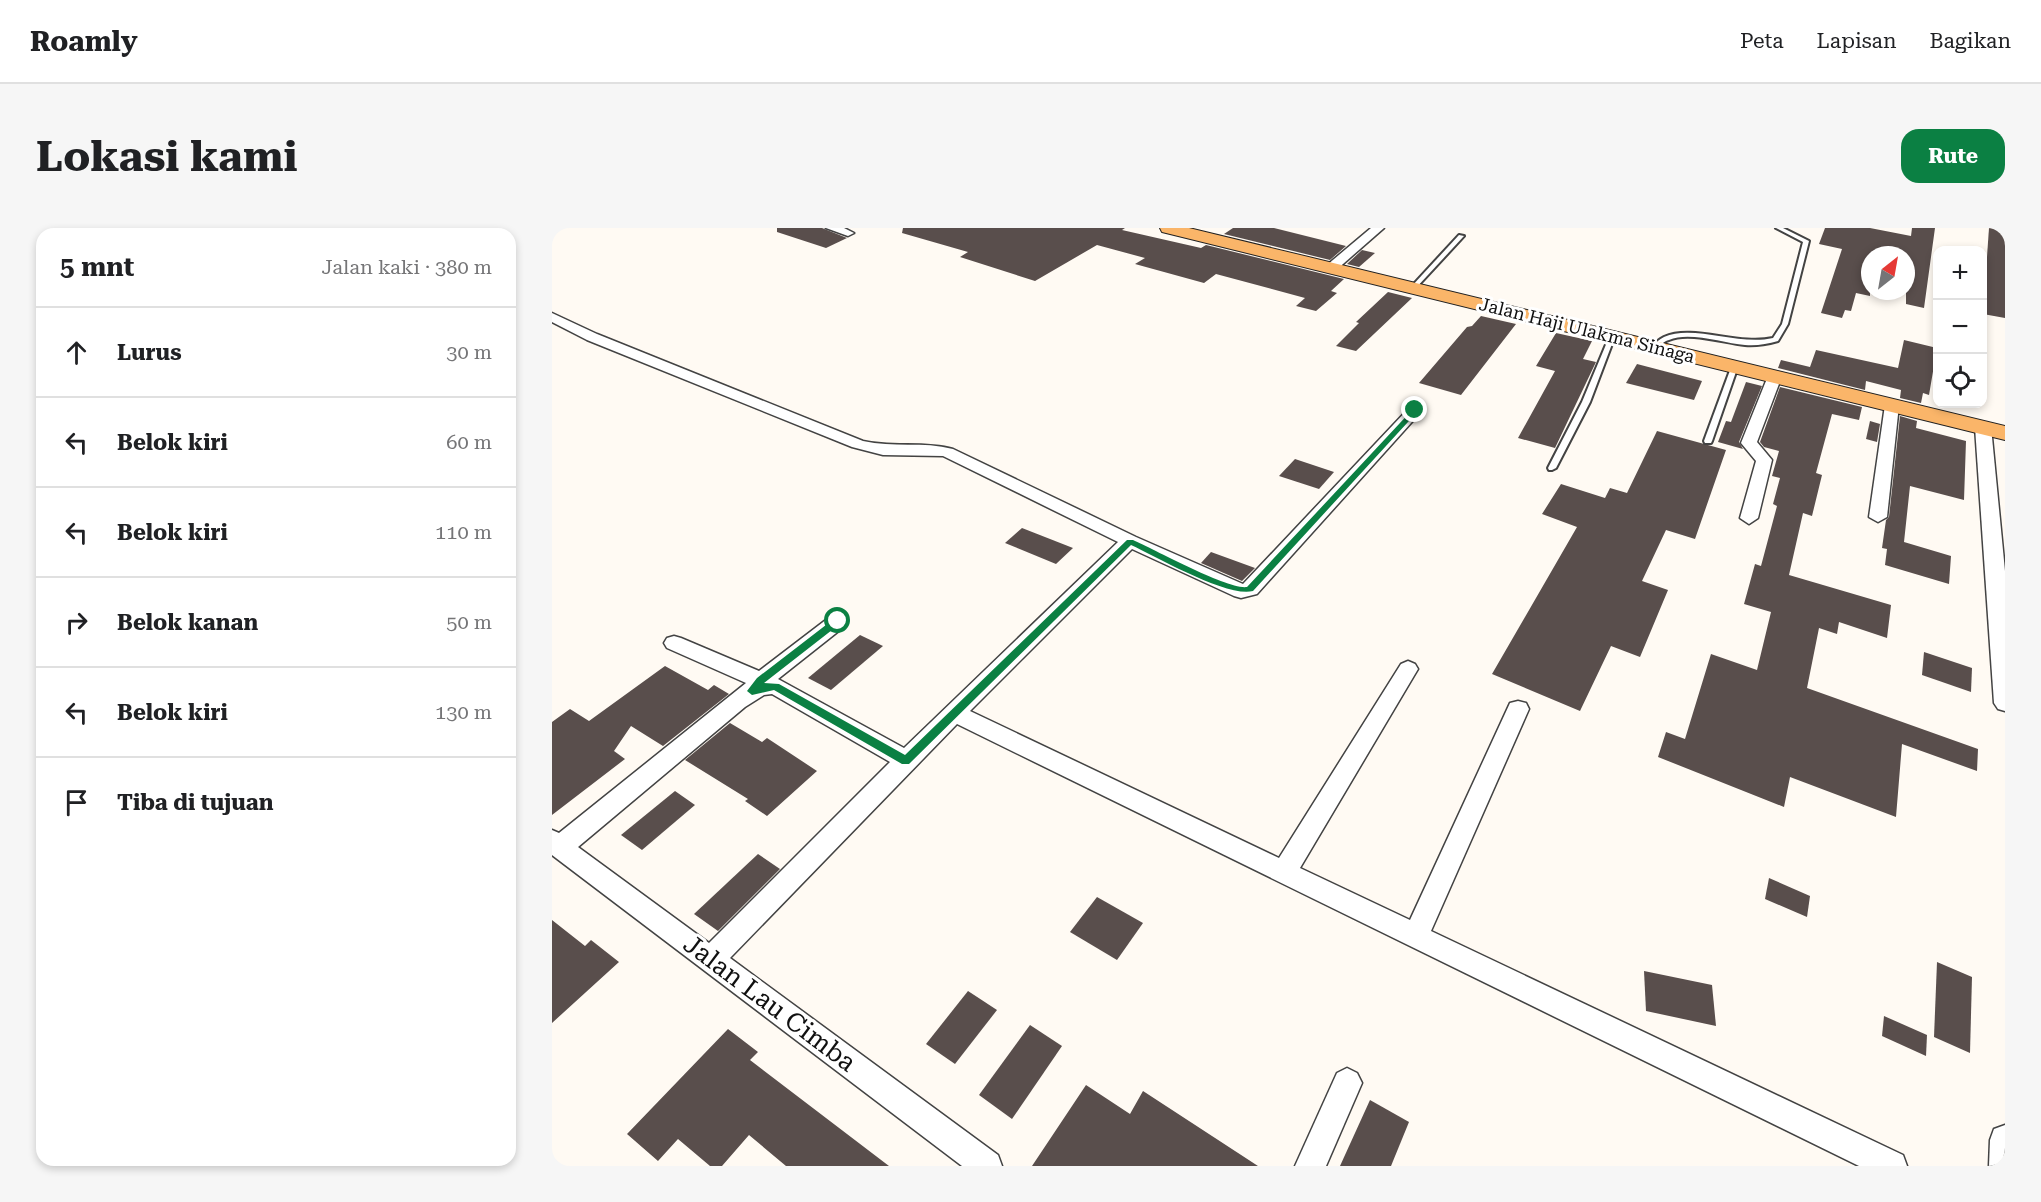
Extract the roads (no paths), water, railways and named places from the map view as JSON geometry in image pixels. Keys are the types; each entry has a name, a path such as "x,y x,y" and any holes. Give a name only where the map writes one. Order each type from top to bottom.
{"main road":[{"name":"Jalan Haji Ulakma Sinaga","path":"1168,228 2005,433"}],"street":[{"path":"832,228 848,233"},
{"path":"1331,268 1378,228"},
{"path":"552,317 592,337 858,444 883,450 937,450 968,460 1130,542 1220,583 1247,591 1270,569 1415,410"},
{"path":"1749,518 1764,460 1749,443 1775,376"},
{"path":"1878,517 1892,405"},
{"path":"1983,428 1992,502 2005,703"},
{"path":"712,958 906,760 1130,542"},
{"path":"556,844 838,621"},
{"path":"675,643 756,686 775,686 906,760"},
{"path":"1285,871 1408,669"},
{"path":"1417,934 1518,709"},
{"path":"954,713 1417,934 1892,1166"},
{"name":"Jalan Lau Cimba","path":"556,844 712,958 987,1166"},
{"path":"1310,1166 1347,1083"},
{"path":"2004,1166 2005,1140"}],"lane":[{"path":"1655,347 1661,339 1678,334 1753,345 1776,340 1785,324 1806,241 1779,228"},
{"path":"1413,288 1461,236"},
{"path":"1552,468 1586,402 1612,336"},
{"path":"1708,441 1734,366"}]}
